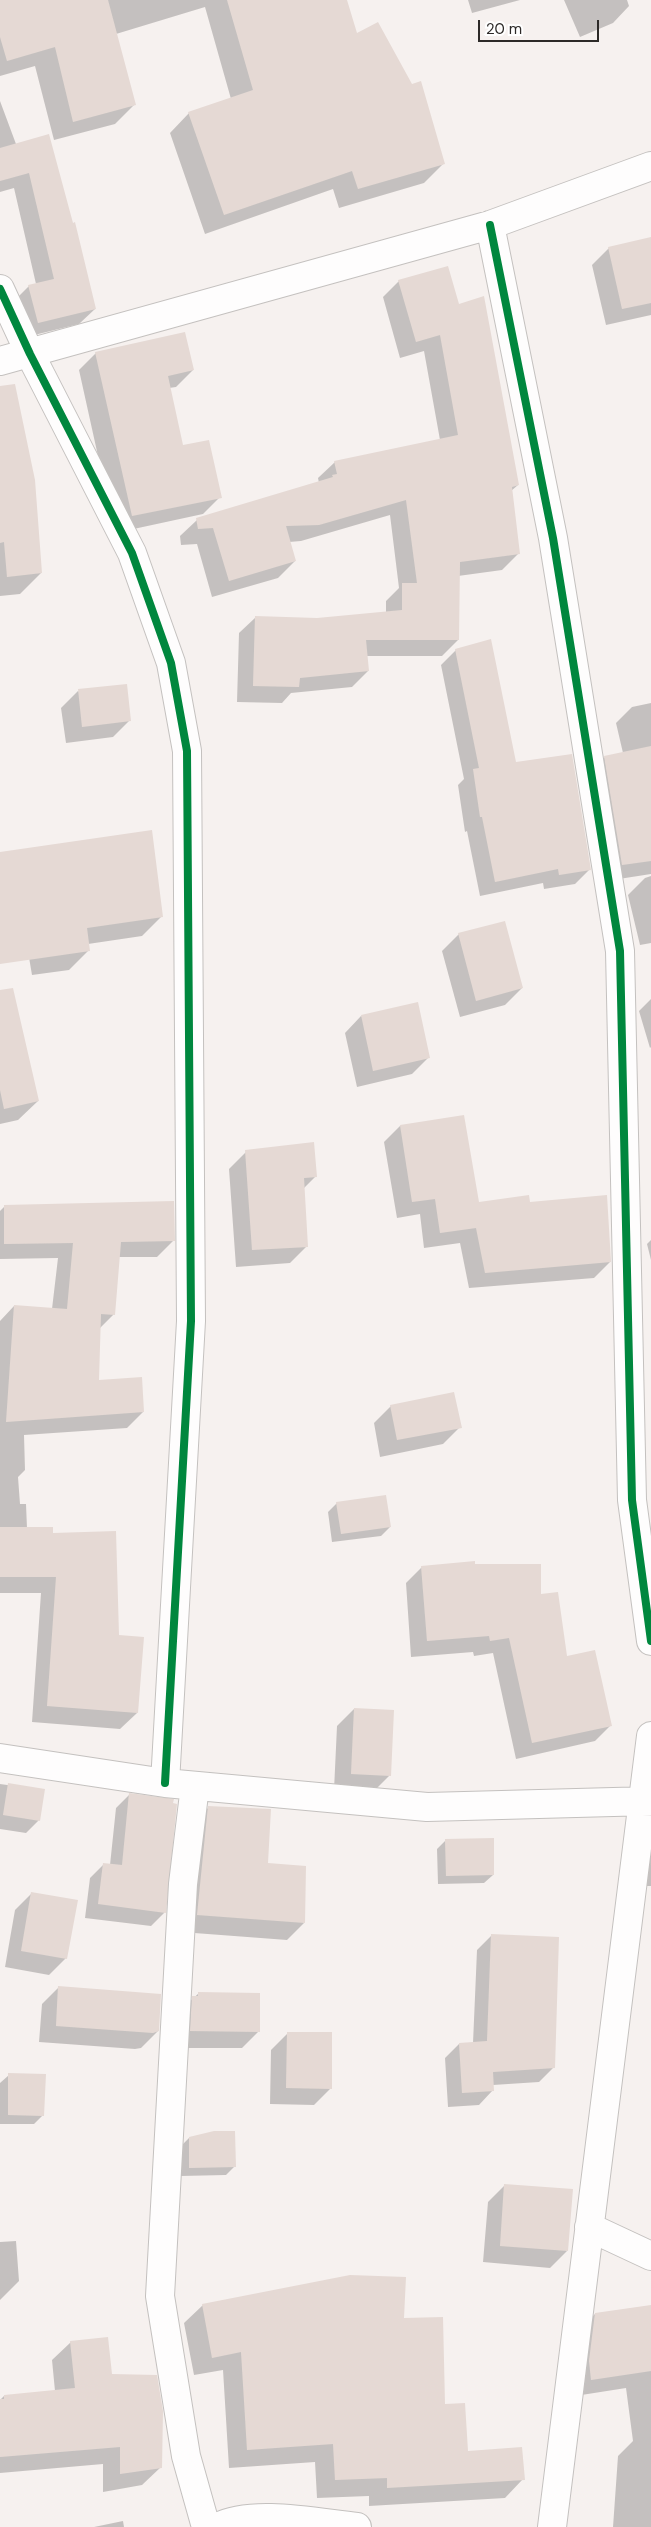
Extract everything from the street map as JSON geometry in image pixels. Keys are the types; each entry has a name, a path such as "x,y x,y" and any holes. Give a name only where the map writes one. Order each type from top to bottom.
{"street":[{"path":"0,361 490,225 651,166"},
{"path":"490,225 554,538 620,951 632,1500 651,1641"},
{"path":"0,289 30,354 132,553 171,664 187,751 192,1321 165,1783"},
{"path":"552,2527 588,2228 646,1802 651,1736"},
{"path":"0,1758 165,1783 427,1807 646,1802"},
{"path":"195,1786 183,1884 160,2296 186,2456 206,2527"},
{"path":"588,2228 651,2256"},
{"path":"218,2527 227,2522 254,2517 357,2527"}],"building":[{"path":"0,0 108,0 136,105 73,122 55,47 7,61 0,37"},
{"path":"227,0 347,0 357,33 378,22 412,84 421,81 445,164 358,189 352,171 224,215 188,112 253,90"},
{"path":"49,134 73,223 75,222 96,309 38,323 28,285 54,279 29,173 0,181 0,148"},
{"path":"651,237 651,303 622,309 608,247"},
{"path":"448,266 459,304 484,296 519,485 512,487 520,554 460,562 459,640 366,640 369,671 300,678 299,687 253,686 255,616 317,618 402,610 402,583 417,583 406,500 319,525 286,526 296,561 229,581 213,528 198,529 196,518 333,477 332,475 337,474 334,461 458,435 440,335 416,342 398,280"},
{"path":"185,332 194,370 168,376 183,445 209,440 222,498 132,516 95,352"},
{"path":"15,384 35,480 42,573 7,577 4,542 0,543 0,386"},
{"path":"491,639 516,762 572,754 591,870 559,875 558,869 495,882 482,817 480,817 473,769 479,768 455,649"},
{"path":"127,684 131,721 82,727 78,689"},
{"path":"651,746 651,861 622,865 604,756"},
{"path":"152,830 163,917 87,928 90,951 0,964 0,852"},
{"path":"505,921 523,988 476,1001 458,933"},
{"path":"13,988 39,1101 4,1109 0,1090 0,990"},
{"path":"418,1002 430,1058 373,1071 361,1015"},
{"path":"464,1115 479,1202 529,1195 530,1202 607,1195 611,1262 485,1273 476,1228 440,1233 435,1199 412,1202 400,1125"},
{"path":"314,1142 317,1177 304,1178 308,1247 252,1250 245,1150"},
{"path":"174,1201 175,1241 121,1242 115,1315 101,1314 99,1380 142,1377 144,1412 6,1422 14,1305 67,1309 73,1243 4,1244 4,1205"},
{"path":"454,1392 462,1428 397,1440 390,1405"},
{"path":"386,1495 391,1527 341,1534 336,1502"},
{"path":"0,1527 53,1527 53,1533 116,1531 119,1635 144,1637 138,1713 47,1706 56,1577 0,1577"},
{"path":"475,1561 475,1564 541,1564 541,1594 558,1592 567,1656 595,1650 612,1726 532,1743 509,1638 490,1641 489,1636 427,1641 421,1566"},
{"path":"354,1708 394,1710 391,1776 351,1774"},
{"path":"8,1783 45,1789 40,1821 3,1815"},
{"path":"129,1793 174,1799 173,1803 177,1804 166,1913 98,1904 103,1863 122,1865"},
{"path":"208,1806 271,1809 268,1863 306,1866 305,1923 197,1915"},
{"path":"494,1838 494,1875 446,1876 445,1839"},
{"path":"31,1892 78,1900 67,1959 21,1951"},
{"path":"491,1934 559,1937 555,2068 493,2072 494,2091 462,2093 459,2043 487,2041"},
{"path":"58,1986 161,1994 159,2031 153,2033 56,2026"},
{"path":"198,1992 260,1993 260,2032 190,2031 192,1996 198,1996"},
{"path":"287,2032 332,2032 332,2089 286,2088"},
{"path":"8,2073 46,2074 44,2116 8,2115"},
{"path":"214,2131 235,2131 236,2167 189,2168 189,2137"},
{"path":"504,2184 573,2189 568,2251 500,2246"},
{"path":"350,2275 406,2277 404,2318 443,2317 445,2404 465,2403 468,2451 522,2447 525,2480 387,2488 387,2478 335,2480 333,2444 247,2450 241,2352 212,2358 202,2304"},
{"path":"651,2305 651,2371 591,2380 589,2361 595,2313"},
{"path":"108,2337 112,2374 157,2375 163,2411 162,2468 120,2474 120,2447 0,2457 0,2399 4,2399 4,2395 75,2388 70,2341"}],"cycle path":[{"path":"490,225 553,538 620,951 632,1500 651,1641"},
{"path":"0,289 30,354 132,553 171,663 187,751 191,1321 165,1783"}]}
